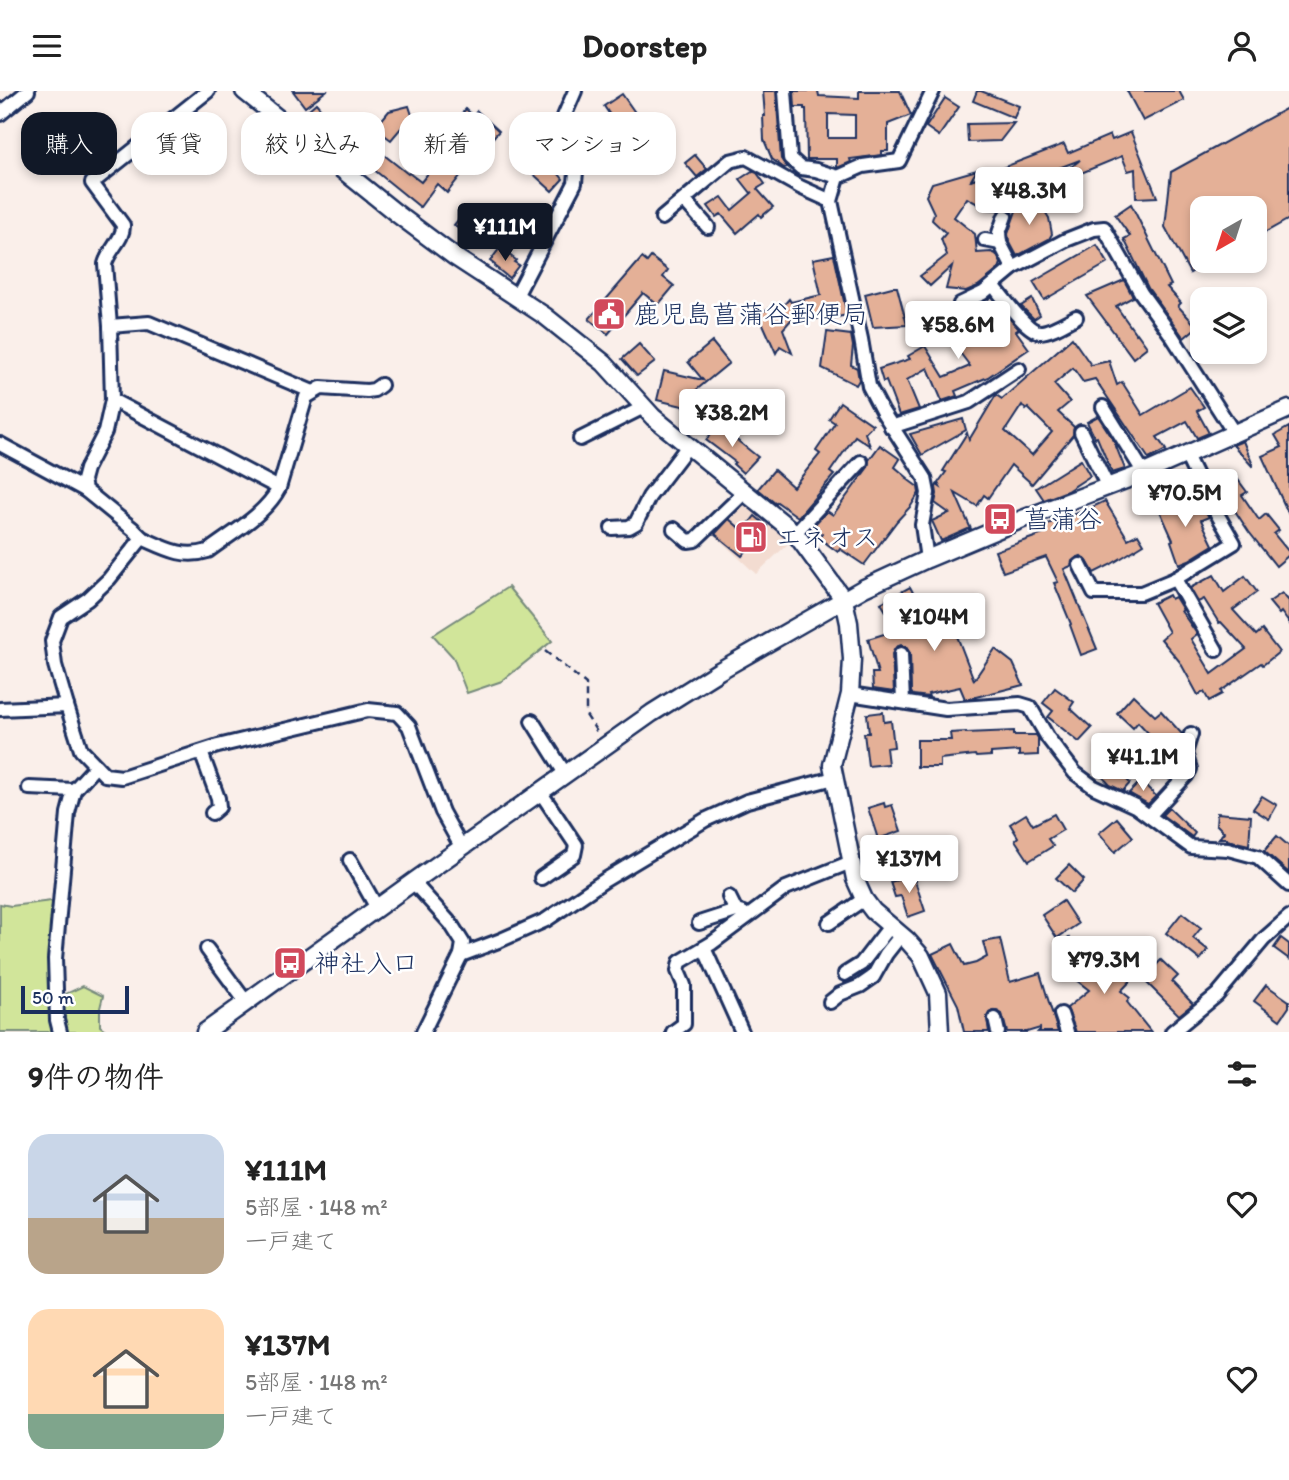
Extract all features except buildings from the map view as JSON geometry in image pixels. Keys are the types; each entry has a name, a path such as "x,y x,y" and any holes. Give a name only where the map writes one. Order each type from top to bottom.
{"street":[{"path":"0,114 28,91"},
{"path":"85,490 83,480 86,469 104,432 113,400 105,264 107,255 124,232 123,225 92,183 208,91"},
{"path":"244,91 261,97 396,213 455,257 545,316 604,363 653,417 795,533 844,600 851,636 850,694 832,765 855,879 873,911 921,956 938,993 940,1032"},
{"path":"516,296 575,183 576,172 556,140 575,91"},
{"path":"785,91 790,158 802,168 838,177 863,166 899,161 933,91"},
{"path":"662,218 730,162 746,157 831,201"},
{"path":"838,177 831,201 862,339 869,386 891,427 925,478 928,493 922,526 928,559"},
{"path":"684,200 708,227"},
{"path":"1005,216 999,233 1000,243 1013,268"},
{"path":"960,304 983,293 1013,268 1066,240 1104,228 1141,293 1234,433"},
{"path":"985,240 1000,243"},
{"path":"993,285 1020,318 1035,331 1042,332 1076,317"},
{"path":"110,326 149,323 313,392"},
{"path":"891,427 969,402 1019,369"},
{"path":"0,445 85,490 142,538 184,554 198,554 208,551 273,499 279,488 306,397 321,388 367,391 374,390 381,384"},
{"path":"113,400 279,488"},
{"path":"580,439 644,407"},
{"path":"1103,407 1144,473"},
{"path":"205,1032 652,713 719,671 864,588 1025,518 1144,473 1289,409"},
{"path":"1081,432 1108,487"},
{"path":"612,528 629,527 636,523 649,497 688,446"},
{"path":"1080,565 1094,593 1141,593 1175,579 1234,543 1186,455"},
{"path":"795,533 861,462"},
{"path":"674,529 688,541 695,540 745,492"},
{"path":"142,538 109,579 88,599 61,617 52,641 55,665 81,750 105,775 122,777 201,752 368,710 397,713 409,726 442,813 462,848"},
{"path":"1175,579 1216,650"},
{"path":"901,654 903,702"},
{"path":"850,694 946,709 1020,704 1030,707 1048,738 1075,773 1094,787 1135,806 1191,847 1228,849 1258,857 1289,885"},
{"path":"0,709 67,706"},
{"path":"532,721 566,775"},
{"path":"1149,816 1190,769 1185,753 1191,734"},
{"path":"201,752 218,798 219,807 212,813"},
{"path":"60,1032 57,1020 55,959 68,813 74,790 96,766"},
{"path":"461,955 546,919 705,820 747,801 834,778"},
{"path":"29,788 74,790"},
{"path":"541,793 576,845 574,855 541,878"},
{"path":"350,860 377,908"},
{"path":"673,1032 684,1024 684,985 678,971 680,962 704,948 786,888 851,862"},
{"path":"413,882 451,924 463,943 461,955 423,1032"},
{"path":"729,897 736,911"},
{"path":"829,923 864,899"},
{"path":"699,923 736,911 750,915"},
{"path":"1172,1032 1217,995 1264,939 1289,916"},
{"path":"845,974 861,964 896,930"},
{"path":"830,1002 873,977 896,930"},
{"path":"704,948 742,1032"},
{"path":"207,949 246,1002"},
{"path":"1061,1014 1067,1032"}],"path":[{"path":"545,652 586,684 586,715 606,747"}],"shaded area":[{"name":"エネオス","path":"742,501 791,541 756,574 711,532"}],"green space":[{"path":"508,587 552,641 502,681 467,693 453,657 433,635"},
{"path":"51,901 56,907 51,1001 83,986 103,996 100,1026 108,1032 0,1032 0,904 11,906"}],"place":[{"name":"鹿児島菖蒲谷郵便局","path":"609,314"},
{"name":"菖蒲谷","path":"1000,519"},
{"name":"エネオス","path":"751,537"},
{"name":"神社入口","path":"290,963"}]}
